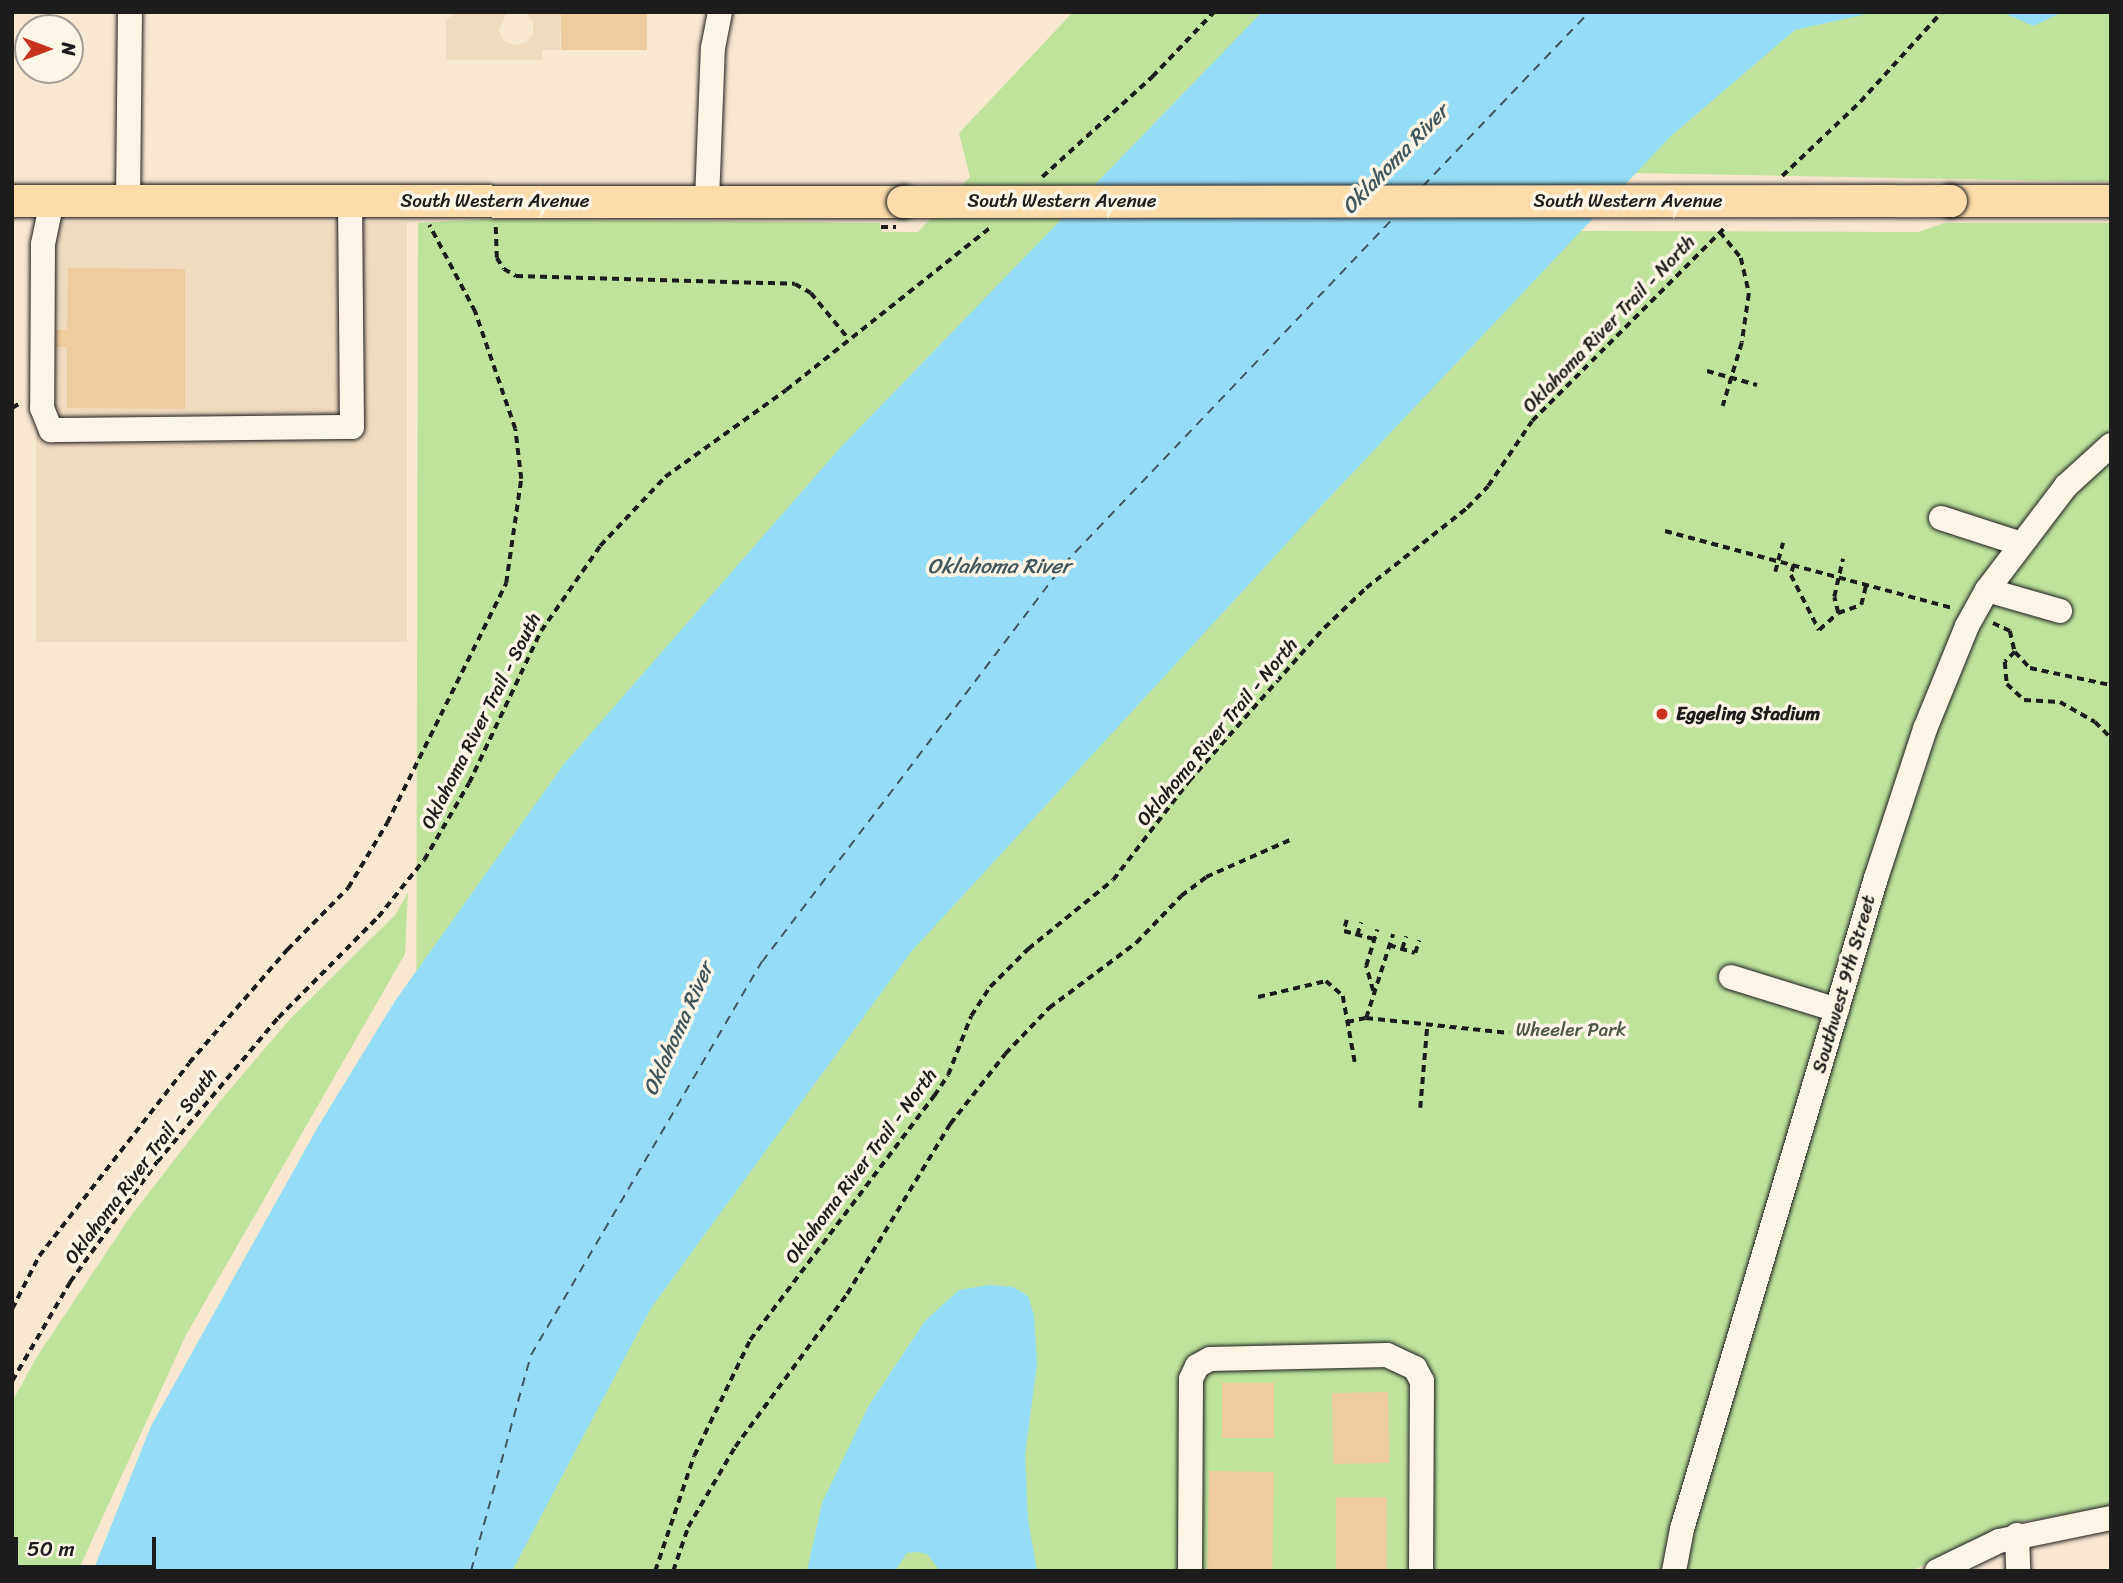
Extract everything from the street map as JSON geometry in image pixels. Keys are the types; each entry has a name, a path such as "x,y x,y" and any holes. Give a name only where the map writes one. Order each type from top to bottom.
{"main road":[{"name":"South Western Avenue","path":"12,201 2111,201"}],"street":[{"path":"128,201 130,12"},
{"path":"708,201 713,48 720,12"},
{"path":"52,201 43,271 42,408 51,430 352,427 350,201"},
{"name":"Southwest 9th Street","path":"1674,1571 1682,1529 1837,1010 1925,729 1987,590 2018,543 2066,486 2111,445"},
{"path":"1941,517 2018,543"},
{"path":"1987,590 2060,611"},
{"path":"1731,977 1837,1010"},
{"path":"1190,1571 1191,1378 1197,1366 1210,1359 1387,1355 1409,1364 1422,1381 1421,1571"},
{"path":"1937,1571 2017,1535 2111,1518"},
{"path":"2017,1535 2018,1571"}],"path":[{"path":"1037,181 1152,77 1214,12"},
{"path":"1776,181 1921,37 1942,12"},
{"path":"12,1309 39,1256 189,1063 286,950 348,888 387,822 506,583 521,480 515,429 475,312 416,201"},
{"path":"509,223 496,224 497,258 504,270 516,276 795,285 811,293 848,338"},
{"name":"Oklahoma River Trail - North","path":"655,1571 694,1457 750,1340 941,1086 971,1016 990,987 1113,880 1189,781 1324,628 1366,588 1467,508 1489,486 1532,421 1729,223"},
{"name":"Oklahoma River Trail - South","path":"12,1381 70,1282 157,1161 270,1027 378,916 424,860 469,783 541,631 600,546 665,477 786,390 994,224"},
{"path":"871,226 881,227"},
{"path":"1720,232 1741,258 1749,294 1732,378 1723,406"},
{"path":"1707,371 1757,386"},
{"path":"1665,531 1974,614 2010,631 2015,652 2030,668 2111,685"},
{"path":"1775,572 1783,543"},
{"path":"1839,613 1834,597 1843,559"},
{"path":"1794,565 1791,575 1819,630 1839,613 1861,604 1866,585"},
{"path":"2015,652 2005,662 2007,684 2024,700 2060,702 2095,722 2111,738"},
{"path":"673,1571 688,1527 735,1447 847,1294 950,1124 997,1064 1049,1008 1136,943 1181,896 1215,873 1290,840"},
{"path":"1347,920 1344,930 1374,939"},
{"path":"1357,935 1361,923"},
{"path":"1374,993 1366,966 1377,930"},
{"path":"1366,1018 1393,934"},
{"path":"1402,949 1406,937"},
{"path":"1389,945 1415,953 1419,942"},
{"path":"1258,997 1326,981 1343,996 1355,1063"},
{"path":"1347,1022 1366,1018 1509,1033"},
{"path":"1420,1108 1427,1026"}],"shaded area":[{"path":"456,12 507,12 499,31 504,41 514,45 526,43 533,34 533,22 525,12 561,12 560,50 542,50 542,60 446,60 446,20"},
{"path":"36,222 407,222 407,642 36,642"}],"green space":[{"name":"Wheeler Park","path":"1073,12 2111,12 2111,182 1636,173 1581,231 1919,232 1944,223 2111,223 2111,1506 2011,1524 1911,1571 415,1571 418,223 487,219 879,223 882,232 918,232 970,177 959,133"},
{"path":"408,892 405,954 186,1335 78,1571 12,1571 12,1402 36,1358 130,1217 220,1101 291,1018 396,914"}],"water":[{"name":"Oklahoma River","path":"1262,12 1876,12 1795,30 1671,136 1309,519 911,952 651,1308 512,1571 93,1571 151,1426 319,1125 395,1001 564,764 840,448"},
{"path":"2002,12 2063,12 2033,26"},
{"path":"989,1285 1013,1287 1028,1296 1034,1315 1037,1364 1025,1455 1028,1519 1037,1571 940,1571 927,1554 917,1552 907,1553 895,1571 807,1571 822,1503 869,1405 925,1321 959,1290"}],"building":[{"path":"561,12 647,12 647,50 561,50"},
{"path":"68,268 185,269 185,409 67,408 67,347 56,347 56,330 67,330"},
{"path":"1222,1383 1274,1383 1274,1438 1222,1438"},
{"path":"1388,1392 1389,1463 1333,1464 1332,1393"},
{"path":"1209,1471 1274,1472 1272,1571 1207,1571"},
{"path":"1336,1497 1387,1497 1387,1571 1336,1571"}],"ferry route":[{"path":"1423,186 1589,12"},
{"path":"471,1571 531,1355 762,962 1064,564 1395,216"}],"place":[{"name":"Eggeling Stadium","path":"1662,714"}]}
